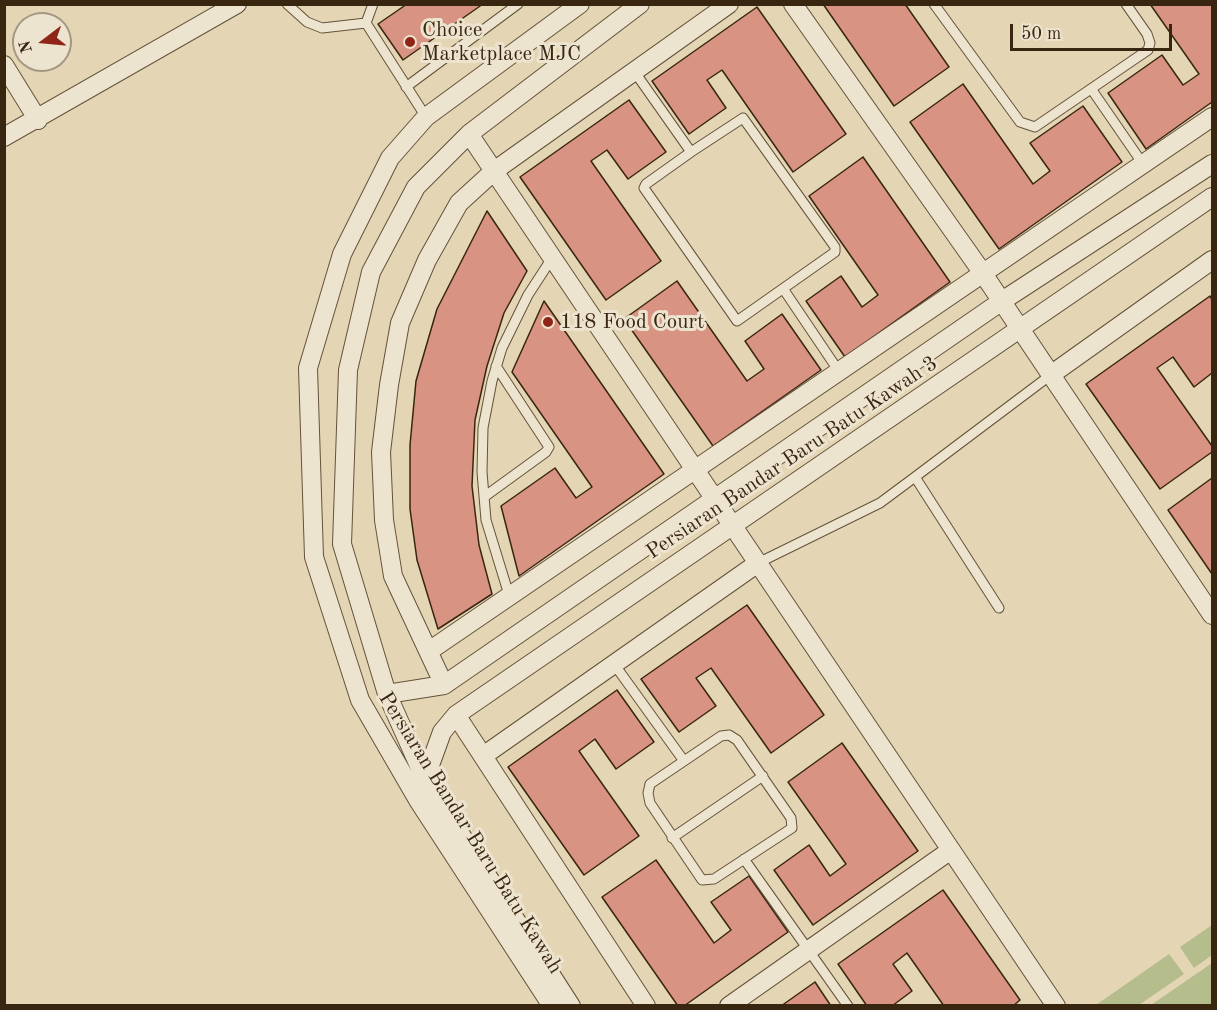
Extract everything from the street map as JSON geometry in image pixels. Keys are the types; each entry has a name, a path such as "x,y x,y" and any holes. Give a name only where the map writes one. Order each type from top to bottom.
{"street":[{"path":"4,137 38,120 237,4"},
{"name":"Persiaran Bandar Baru Batu Kawah","path":"572,1005 425,779 387,694 342,544 348,370 371,272 416,188 469,134 640,4"},
{"path":"444,685 393,576 384,520 381,452 388,385 400,323 427,260 459,203 494,171 729,4"},
{"path":"793,4 1002,301 1212,615"},
{"name":"Persiaran Bandar Baru Batu Kawah","path":"552,1005 418,800 360,700 314,557 308,368 342,254 390,158 426,117 580,5"},
{"path":"4,65 38,120"},
{"path":"429,651 694,468 1212,117"},
{"path":"469,134 1056,1005"},
{"name":"Persiaran Bandar Baru Batu Kawah 3","path":"387,694 444,685 1002,301 1212,164"},
{"name":"Persiaran Bandar Baru Batu Kawah 3","path":"425,779 442,732 456,715 1212,197"},
{"path":"1052,374 1208,266"},
{"path":"483,756 758,563"},
{"path":"456,715 646,1005"},
{"path":"729,1005 951,850"}],"lane":[{"path":"287,4 307,22 322,28 366,23"},
{"path":"366,23 373,4"},
{"path":"406,87 518,4"},
{"path":"934,4 1020,122 1027,127 1035,127 1148,50 1150,43 1147,34 1126,4"},
{"path":"366,23 426,117"},
{"path":"634,71 691,152"},
{"path":"1092,90 1143,164"},
{"path":"739,119 747,120 835,247 833,256 784,290 737,321 644,189 646,184 739,119"},
{"path":"509,595 486,520 482,472 483,428 496,366 514,321 552,258"},
{"path":"784,290 838,370"},
{"path":"484,497 546,452 549,447 496,366"},
{"path":"758,563 880,503 1052,374"},
{"path":"915,477 999,608"},
{"path":"614,664 684,761"},
{"path":"729,735 737,740 763,776 791,818 792,828 714,879 702,880 650,803 648,793 650,784 721,736 729,735"},
{"path":"672,838 763,776"},
{"path":"744,859 848,1005"}],"green space":[{"path":"1212,925 1212,955 1194,968 1180,947"},
{"path":"1169,954 1184,974 1139,1005 1096,1005"},
{"path":"1212,963 1212,1005 1151,1005"}],"building":[{"name":"Choice Marketplace MJC","path":"407,4 483,4 403,60 378,24"},
{"path":"823,4 905,4 949,67 894,106"},
{"path":"1150,4 1212,4 1212,102 1146,149 1108,93 1162,55 1183,85 1199,74"},
{"path":"757,7 846,134 793,172 722,70 707,80 726,108 689,134 652,81"},
{"path":"963,84 1033,184 1050,171 1030,143 1083,106 1122,162 999,249 910,122"},
{"path":"629,100 666,152 628,179 607,150 591,161 661,261 606,300 520,177"},
{"path":"863,157 950,282 845,357 806,301 841,276 862,307 878,295 809,196"},
{"path":"487,211 527,271 504,313 487,366 475,420 472,486 479,545 492,594 438,629 417,560 410,509 410,445 416,381 437,309"},
{"path":"677,281 747,381 764,369 745,341 782,314 821,370 713,446 624,319"},
{"path":"1210,296 1212,300 1212,373 1194,387 1173,357 1157,368 1212,446 1212,452 1160,489 1086,384"},
{"path":"544,301 664,474 519,576 501,506 555,468 576,498 592,487 512,372"},
{"path":"1212,478 1212,574 1168,510"},
{"path":"747,605 824,715 771,753 711,668 696,678 716,706 679,732 641,679"},
{"path":"617,690 654,742 616,769 595,739 579,751 639,836 584,875 508,767"},
{"path":"842,743 918,851 813,925 774,870 809,845 830,876 846,864 788,782"},
{"path":"656,860 714,943 731,930 711,902 749,876 788,932 684,1006 678,1006 602,897"},
{"path":"943,890 1020,1000 1013,1006 944,1006 907,953 893,964 912,991 892,1006 867,1006 838,964"},
{"path":"815,982 831,1006 781,1006"}],"place":[{"name":"Choice Marketplace MJC","path":"410,42"},
{"name":"118 Food Court","path":"548,322"}]}
